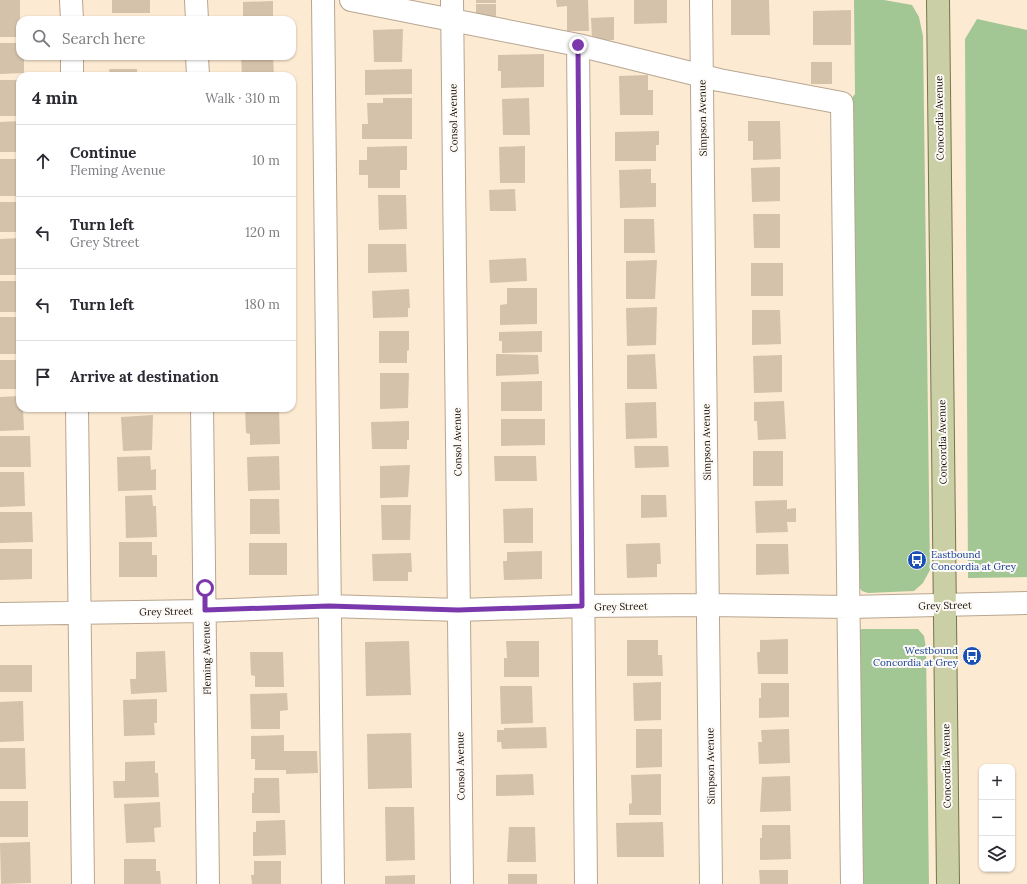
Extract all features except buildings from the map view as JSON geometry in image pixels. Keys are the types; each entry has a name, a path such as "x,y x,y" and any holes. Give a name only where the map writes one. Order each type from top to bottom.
{"main road":[{"name":"Concordia Avenue","path":"938,0 948,884"}],"street":[{"path":"71,0 72,16"},
{"path":"196,0 197,16"},
{"path":"323,0 333,884"},
{"path":"351,0 452,10 578,45 702,75 842,103 852,884"},
{"name":"Simpson Avenue","path":"701,0 711,884"},
{"name":"Consol Avenue","path":"452,10 462,884"},
{"path":"578,45 582,606 586,884"},
{"path":"72,60 72,72"},
{"path":"197,60 198,72"},
{"path":"77,412 83,884"},
{"name":"Fleming Avenue","path":"202,412 208,884"},
{"name":"Grey Street","path":"0,614 329,606 458,610 582,606 707,605 848,607 1027,604"}],"green space":[{"path":"854,0 884,0 912,5 919,17 923,36 930,570 923,583 914,591 868,593 862,591 854,581 848,103 855,94"},
{"path":"977,19 1027,30 1027,577 968,578 965,39"},
{"path":"862,629 918,629 924,636 926,648 929,884 857,884 855,631"}],"place":[{"name":"Eastbound Concordia at Grey","path":"917,560"},
{"name":"Westbound Concordia at Grey","path":"972,656"}],"route":[{"path":"205,588 205,610 329,606 458,610 582,606 578,45"}]}
